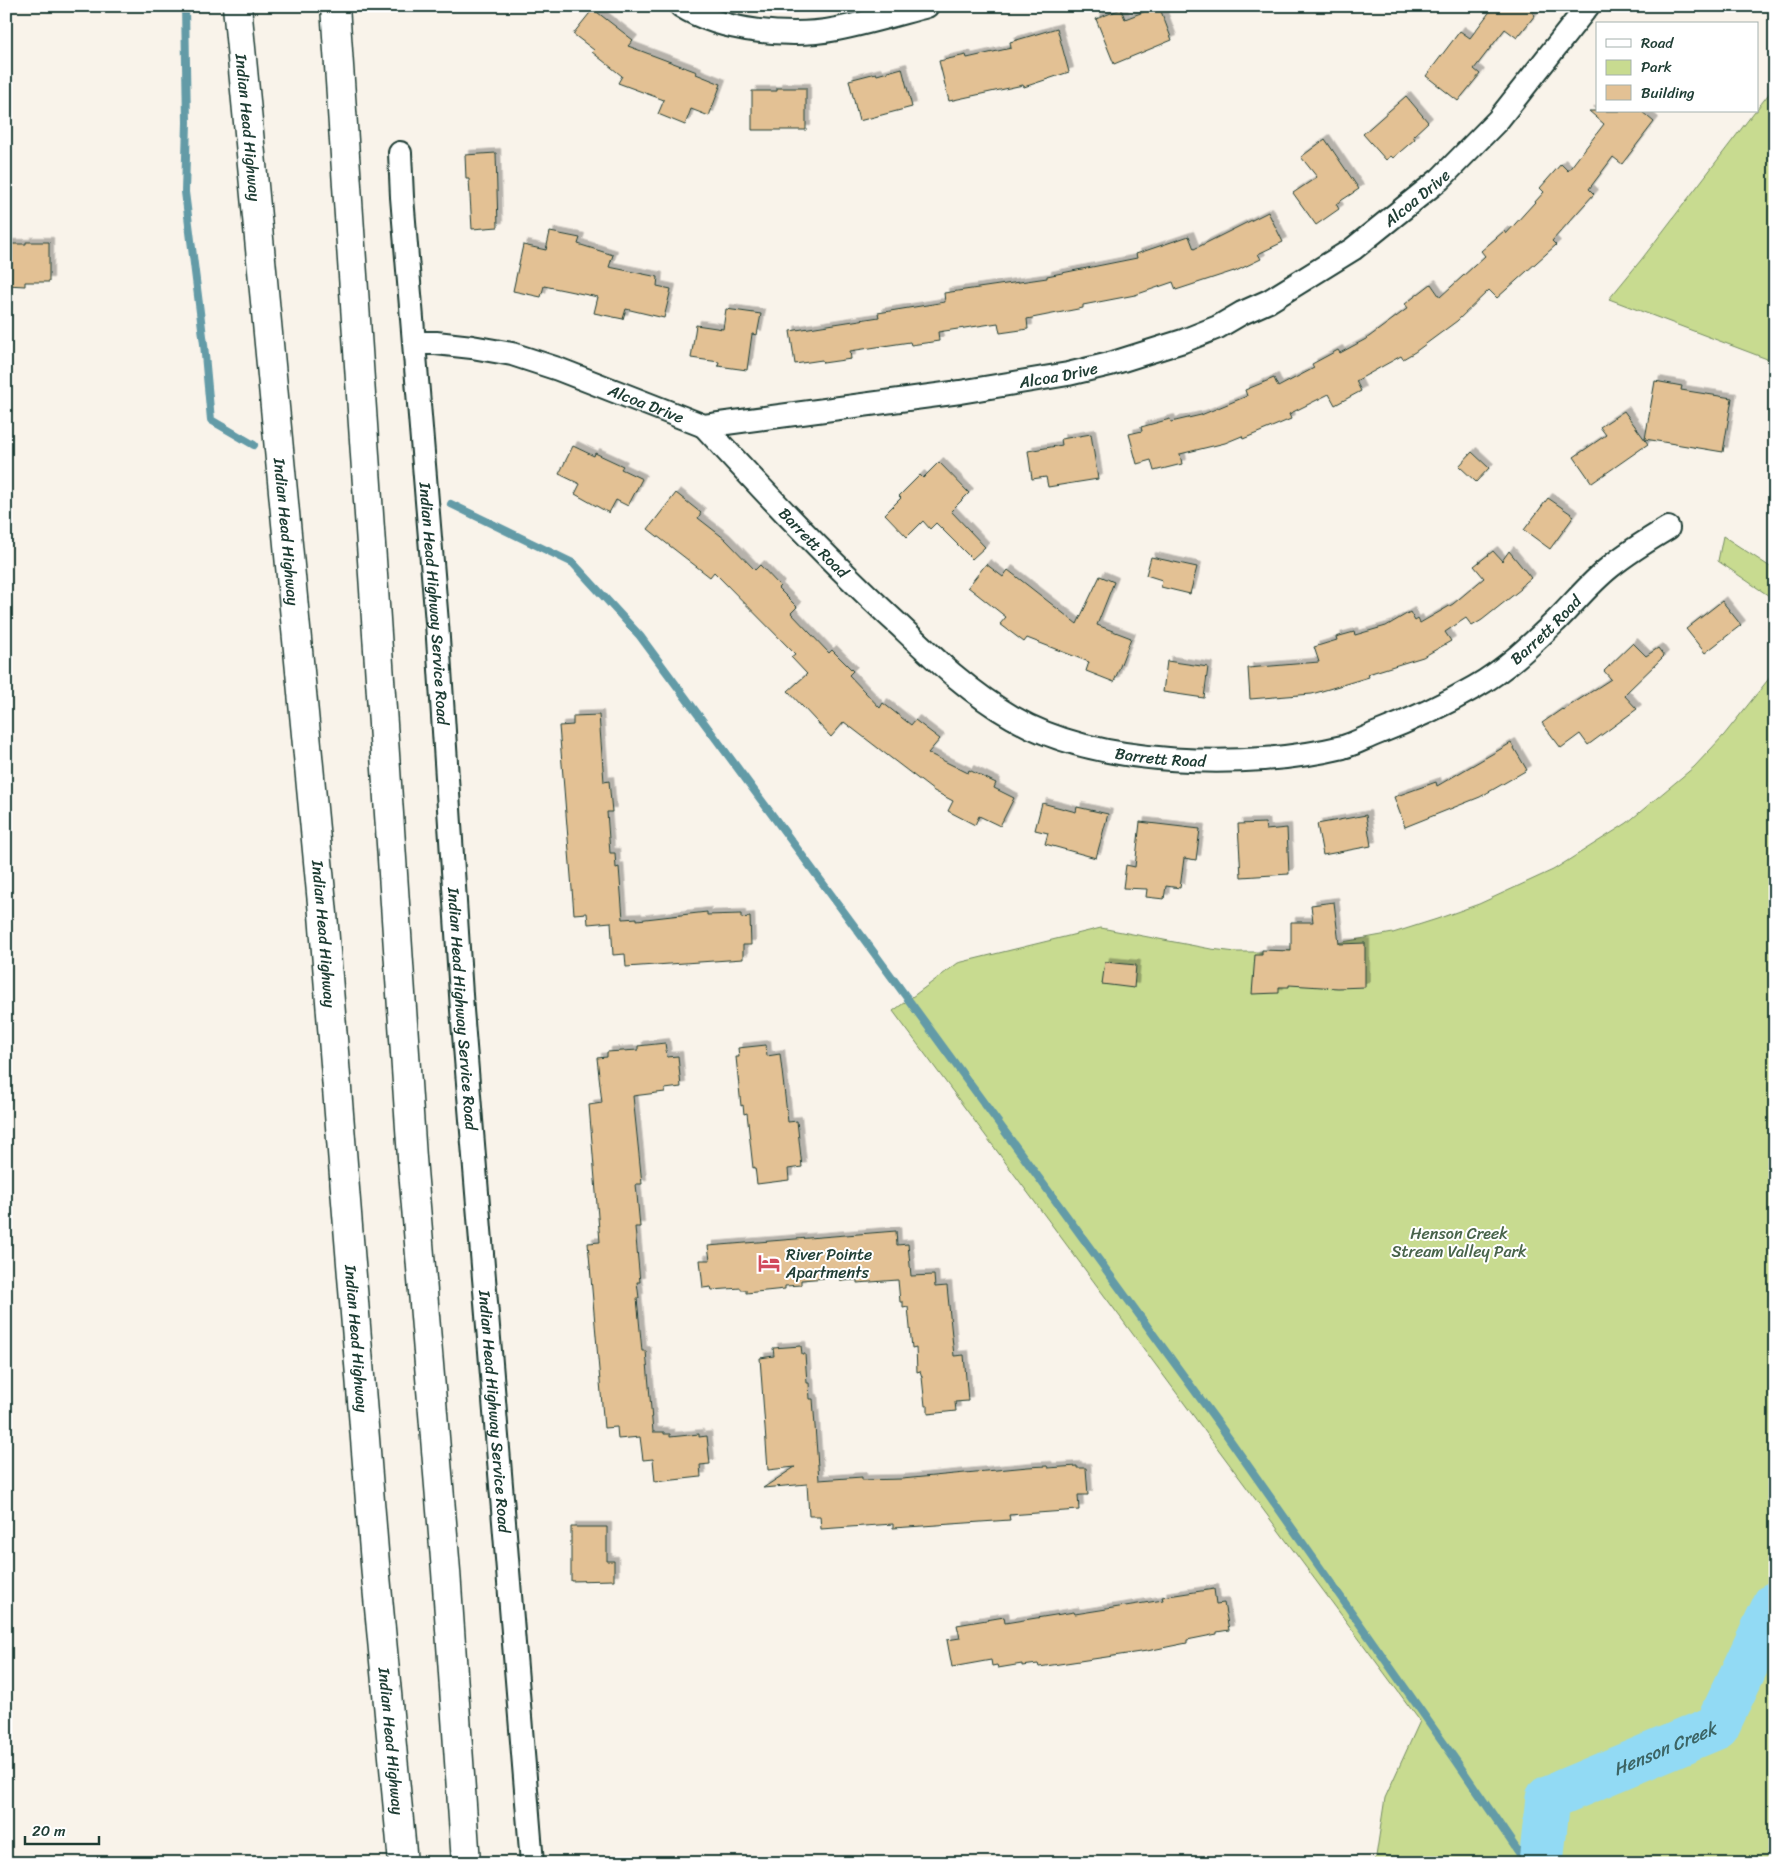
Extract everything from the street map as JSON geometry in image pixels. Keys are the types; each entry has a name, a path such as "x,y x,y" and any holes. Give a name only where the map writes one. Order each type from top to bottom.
{"highway":[{"name":"Indian Head Highway","path":"237,6 323,914 376,1576 403,1863"},
{"path":"321,6 350,248"},
{"path":"335,6 412,1158 446,1571 466,1863"}],"street":[{"path":"681,6 696,15 743,29 775,32 830,30 871,13 927,6"},
{"name":"Alcoa Drive","path":"415,343 472,347 512,354 575,375 704,426 960,392 1068,374 1148,353 1218,327 1242,313 1269,301 1353,249 1440,179 1498,120 1588,6"},
{"name":"Indian Head Highway Service Road","path":"400,153 437,623 463,1029 532,1863"},
{"name":"Barrett Road","path":"704,426 862,591 969,688 1013,718 1066,740 1100,749 1169,759 1250,760 1303,754 1345,746 1415,717 1476,687 1493,675 1557,620 1610,566 1668,528"}],"green space":[{"path":"1775,86 1775,362 1609,299 1754,112 1758,112 1758,108"},
{"path":"1723,536 1775,570 1775,600 1718,561"},
{"name":"Henson Creek Stream Valley Park","path":"1775,671 1775,1863 1375,1863 1385,1798 1420,1721 893,1011 958,963 1101,928 1211,949 1236,952 1264,952 1304,949 1393,933 1479,904 1553,870 1627,823 1694,767 1724,735"}],"building":[{"path":"1159,6 1172,40 1114,64 1096,19 1121,9 1125,19"},
{"path":"1494,6 1538,6 1532,13 1535,15 1517,38 1505,29 1474,69 1480,74 1458,101 1426,76 1460,31 1470,38"},
{"path":"593,9 633,40 628,46 697,72 696,74 721,84 709,116 691,109 685,125 658,114 664,100 618,83 622,76 592,52 594,50 573,34"},
{"path":"1057,28 1069,72 1024,87 1023,85 949,101 939,61 966,55 967,58 1011,48 1010,42"},
{"path":"902,68 912,107 859,121 849,80"},
{"path":"777,88 806,88 806,130 752,130 752,91 777,91"},
{"path":"1406,96 1428,122 1413,136 1415,139 1393,158 1391,156 1386,160 1363,134"},
{"path":"1589,111 1642,112 1654,122 1622,164 1613,157 1589,189 1594,194 1552,241 1556,245 1497,298 1489,290 1457,321 1415,352 1403,359 1401,356 1356,381 1361,391 1335,405 1329,394 1289,414 1291,419 1243,439 1242,436 1225,443 1180,454 1182,464 1154,471 1151,460 1137,464 1129,434 1142,431 1141,427 1170,419 1171,422 1201,415 1247,396 1245,390 1274,378 1278,387 1314,368 1312,364 1338,350 1340,353 1366,339 1408,308 1405,304 1431,284 1440,297 1485,256 1481,251 1504,231 1506,234 1544,192 1540,188 1561,164 1568,171 1604,124"},
{"path":"1325,139 1359,189 1336,204 1339,209 1316,225 1293,193 1317,177 1301,157"},
{"path":"496,153 498,227 472,229 469,179 466,179 465,155"},
{"path":"1268,212 1283,242 1258,254 1261,259 1234,272 1176,290 1173,282 1135,295 1083,305 1083,308 1027,319 1028,329 1000,333 998,323 938,332 939,341 911,345 910,342 850,351 851,359 823,363 822,360 795,364 790,331 879,317 878,313 945,302 944,293 1047,278 1047,276 1137,258 1136,254 1189,236 1194,249"},
{"path":"550,232 580,238 578,244 613,255 609,267 658,277 657,286 671,289 664,318 626,309 623,319 594,313 598,297 544,286 541,297 513,291 523,245 546,250"},
{"path":"26,242 49,242 49,282 25,282 25,286 6,285 6,244 26,244"},
{"path":"726,309 761,314 757,335 752,334 747,370 718,366 719,362 691,358 696,325 723,329"},
{"path":"1655,381 1682,386 1681,390 1732,398 1723,452 1645,439"},
{"path":"1624,411 1648,444 1592,483 1574,457 1606,435 1600,427"},
{"path":"1091,434 1098,479 1048,487 1046,477 1032,479 1028,451 1062,445 1061,439"},
{"path":"573,446 594,456 595,453 623,466 621,469 642,479 628,506 616,500 609,513 575,494 580,484 559,474"},
{"path":"1472,452 1489,468 1476,482 1459,466"},
{"path":"939,462 969,493 951,511 985,547 972,559 936,523 930,529 923,521 907,537 885,514 901,498 899,496 920,475 923,478"},
{"path":"676,493 701,513 698,518 725,539 755,570 760,565 780,586 778,588 797,607 791,613 829,653 832,650 853,671 849,675 880,708 883,703 911,725 915,720 940,739 928,753 968,773 969,770 996,783 994,788 1014,798 1000,826 979,816 975,825 948,811 953,801 934,791 844,722 831,737 788,691 807,674 791,657 795,654 714,572 710,577 648,529"},
{"path":"1548,498 1574,516 1550,549 1524,530"},
{"path":"1493,551 1502,561 1509,551 1531,578 1520,587 1521,589 1482,620 1472,626 1466,618 1445,632 1451,641 1423,657 1368,674 1369,677 1312,694 1250,699 1248,668 1319,662 1314,647 1337,640 1336,637 1354,632 1355,635 1386,626 1410,612 1415,621 1418,619 1420,623 1453,604 1484,578 1474,566"},
{"path":"1151,557 1197,567 1190,594 1161,587 1162,580 1146,575"},
{"path":"986,564 1003,577 1008,570 1077,624 1100,576 1114,582 1097,625 1131,638 1114,682 1086,671 1089,662 1027,638 1024,642 1000,624 1006,617 968,587"},
{"path":"1722,601 1741,625 1705,653 1686,629"},
{"path":"1633,643 1646,656 1658,648 1664,656 1624,695 1637,709 1588,745 1580,734 1561,748 1542,723 1611,679 1604,671"},
{"path":"1167,661 1208,667 1204,698 1163,692"},
{"path":"599,715 604,782 609,781 612,812 607,812 610,853 615,853 616,868 619,867 623,919 637,918 637,920 707,912 707,915 741,914 741,918 750,917 751,945 743,945 743,959 626,967 625,954 613,955 611,922 588,924 587,913 574,914 559,726 573,725 573,716"},
{"path":"1511,743 1527,770 1480,797 1405,827 1394,797 1436,782 1437,786"},
{"path":"1042,803 1076,812 1077,807 1108,814 1096,858 1045,844 1048,833 1035,830"},
{"path":"1366,815 1371,846 1323,855 1317,824"},
{"path":"1140,822 1200,829 1196,860 1184,858 1180,888 1166,886 1164,899 1146,897 1147,889 1123,888 1126,865 1135,867"},
{"path":"1265,823 1266,830 1287,828 1289,874 1241,877 1238,824"},
{"path":"1334,902 1339,944 1365,943 1365,987 1338,988 1289,985 1289,987 1279,987 1279,993 1252,994 1255,955 1262,955 1262,950 1291,951 1291,922 1313,922 1311,905"},
{"path":"1105,962 1136,965 1134,988 1102,984"},
{"path":"665,1043 667,1057 678,1056 681,1087 665,1089 665,1092 633,1096 642,1184 636,1184 640,1227 635,1227 640,1282 637,1282 639,1298 637,1298 642,1351 646,1351 653,1432 664,1432 664,1434 670,1434 670,1437 699,1434 699,1437 707,1436 710,1464 700,1465 701,1477 655,1482 653,1459 643,1460 640,1437 618,1439 617,1427 604,1428 588,1243 600,1242 589,1105 602,1103 597,1058 607,1057 607,1052 638,1050 638,1046"},
{"path":"766,1045 767,1056 780,1054 788,1122 797,1121 802,1167 788,1169 789,1180 757,1184 755,1167 753,1168 747,1113 744,1114 743,1105 741,1106 736,1057 739,1057 738,1048"},
{"path":"896,1231 897,1245 908,1244 911,1276 934,1275 935,1287 947,1286 954,1356 964,1355 968,1401 955,1402 956,1411 928,1414 928,1406 925,1406 922,1377 920,1371 917,1372 916,1347 912,1348 908,1307 903,1308 903,1302 900,1302 898,1280 857,1283 857,1280 841,1281 840,1277 801,1280 801,1285 785,1286 785,1289 746,1293 746,1290 741,1290 741,1288 712,1290 711,1287 703,1288 700,1260 710,1260 708,1246"},
{"path":"801,1346 802,1354 805,1354 810,1399 813,1399 819,1480 862,1477 862,1480 902,1479 1028,1467 1077,1466 1077,1468 1086,1468 1088,1495 1078,1495 1079,1510 1009,1515 1010,1520 893,1528 893,1524 821,1529 820,1516 809,1516 807,1484 763,1488 795,1467 768,1470 760,1358 774,1356 773,1348"},
{"path":"571,1527 607,1527 607,1561 614,1561 614,1580 571,1581"},
{"path":"1214,1589 1216,1604 1224,1603 1229,1630 1187,1640 1187,1643 1039,1667 1038,1664 1022,1666 1022,1664 998,1668 997,1665 992,1666 991,1660 952,1667 947,1640 960,1638 957,1625 1004,1617 1005,1623 1074,1612 1075,1614 1163,1600 1162,1597"}],"waterway":[{"path":"185,6 187,122 185,192 204,344 211,420 254,445"},
{"path":"451,504 573,563 640,636 1216,1420 1526,1863"},
{"name":"Henson Creek","path":"1541,1863 1548,1798 1717,1727 1775,1604"}],"place":[{"name":"River Pointe Apartments","path":"769,1263"}]}
